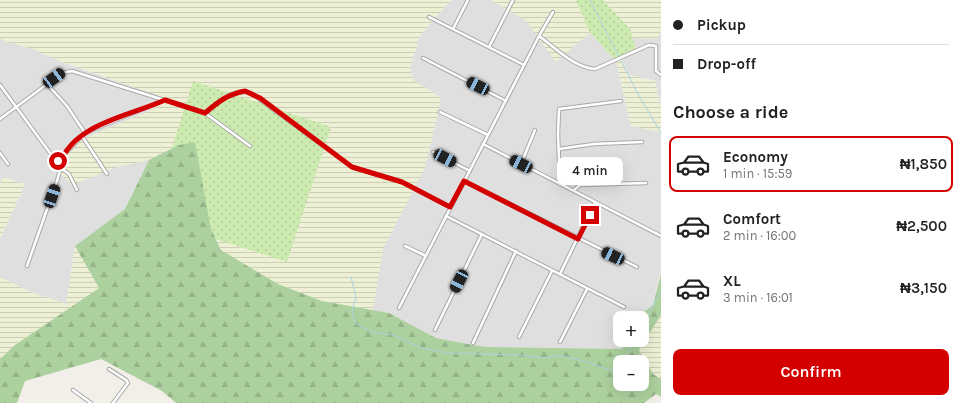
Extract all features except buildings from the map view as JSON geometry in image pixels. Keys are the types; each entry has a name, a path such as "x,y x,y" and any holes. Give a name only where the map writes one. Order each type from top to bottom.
{"street":[{"path":"453,29 468,0"},
{"path":"489,47 513,0"},
{"path":"399,308 524,64 553,12"},
{"path":"429,17 524,64"},
{"path":"539,36 570,59 585,67 595,69 653,44 656,46 656,71 661,75"},
{"path":"423,58 506,101"},
{"path":"0,119 62,73 72,71 205,113 250,146"},
{"path":"47,84 67,106 85,133"},
{"path":"0,85 17,106 53,157 60,163"},
{"path":"205,113 217,102 226,97 240,92 251,93 352,167 402,182 450,207"},
{"path":"27,266 60,168 60,163 65,152 85,133 165,100"},
{"path":"560,184 559,109 621,101"},
{"path":"440,112 488,135"},
{"path":"521,164 535,130"},
{"path":"82,136 107,174"},
{"path":"559,149 594,144 642,142"},
{"path":"484,144 661,236"},
{"path":"433,152 470,171"},
{"path":"0,153 8,164"},
{"path":"60,168 69,174 77,190"},
{"path":"464,181 637,267"},
{"path":"574,190 580,185 646,183"},
{"path":"560,274 595,202"},
{"path":"446,216 624,307"},
{"path":"435,330 482,234"},
{"path":"405,246 426,256"},
{"path":"473,343 516,251"},
{"path":"519,337 552,271"},
{"path":"560,342 587,289"},
{"path":"109,369 126,380 128,383 113,403"},
{"path":"73,390 91,403"}],"shaded area":[{"path":"0,0 576,0 590,33 616,61 631,126 661,132 661,270 653,305 645,311 613,311 613,347 623,347 622,349 485,347 436,338 389,313 322,301 149,160 125,209 75,246 66,304 28,291 0,277 0,239 25,184 3,177 0,184"},
{"path":"661,30 661,108 655,81 629,75 621,58 636,49 633,38 657,39"}],"green space":[{"path":"0,0 451,0 420,36 410,69 414,81 435,93 441,100 425,168 383,249 373,311 322,301 278,284 221,250 179,145 149,160 117,167 73,185 59,173 66,154 85,138 156,108 159,96 59,61 33,49 7,42 0,38"},
{"path":"491,0 576,0 590,33 556,62 525,20"},
{"path":"576,0 603,0 630,29 636,49 616,61 590,33"},
{"path":"603,0 661,0 661,30 657,39 633,38 630,29"},
{"path":"621,58 629,75 655,81 661,108 661,132 631,126 616,61"},
{"path":"193,81 331,127 287,262 150,218"},
{"path":"195,142 211,229 221,250 278,284 322,301 389,313 436,338 485,347 622,349 623,347 641,347 639,350 642,355 613,355 613,391 649,391 649,367 653,374 661,379 661,397 656,394 644,403 176,403 162,391 101,359 25,381 17,403 0,403 0,359 15,345 99,288 75,246 125,209 149,160 179,145"},
{"path":"3,177 25,184 0,239 0,184"},
{"path":"75,246 99,288 15,345 0,359 0,277 28,291 66,304"},
{"path":"661,274 661,315 649,334 649,311 645,311 653,305"},
{"path":"661,315 661,379 653,374 649,367 649,355 642,355 639,350 641,347 649,347 649,334"}],"waterway":[{"path":"590,0 638,94 661,133"},
{"path":"351,277 356,297 352,311 355,323 372,332 393,335 422,348 447,353 521,355 541,358 561,356 613,370"},
{"path":"649,313 661,290"},
{"path":"626,355 631,347"}],"route":[{"path":"58,161 60,163 65,152 85,133 118,118 165,100 205,113 217,102 226,97 245,91 260,98 342,161 352,167 402,182 450,207 464,181 578,239 590,215"}]}
